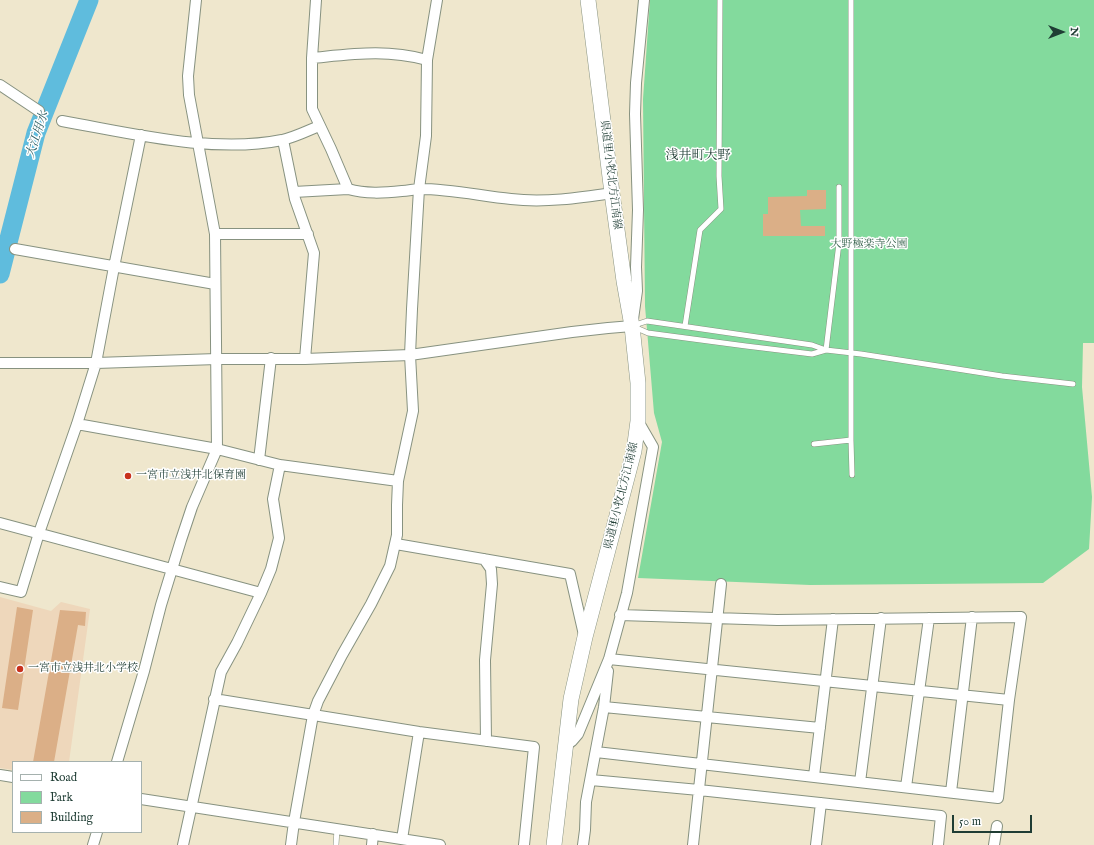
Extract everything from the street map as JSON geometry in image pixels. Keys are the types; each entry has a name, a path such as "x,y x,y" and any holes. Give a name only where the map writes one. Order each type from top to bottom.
{"main road":[{"name":"県道里小牧北方江南線","path":"554,845 564,746 571,699 585,638 634,451 638,421 638,383 632,326 624,281 612,193 588,0"}],"street":[{"path":"117,761 144,671 161,605 192,507 217,450 215,234 197,142 189,95 188,76 196,0"},
{"path":"316,0 312,58 312,109 348,189"},
{"path":"291,845 313,715 318,701 390,566 398,535 398,481 413,411 410,355 419,189 426,136 427,60 437,0"},
{"path":"0,364 96,363 217,358 305,358 410,355 572,332 632,326 637,291 636,266 638,210 635,114 636,83 644,0"},
{"path":"312,58 367,53 390,53 408,54 427,60"},
{"path":"0,85 39,111"},
{"path":"62,121 141,135 212,145 245,144 283,140 319,126"},
{"path":"0,587 21,592 39,533 77,424 96,363 141,135"},
{"path":"283,140 294,192 314,253 305,358"},
{"path":"294,192 348,189 363,193 382,193 419,189 467,192 512,199 542,200 584,198 612,193"},
{"path":"215,234 308,234"},
{"path":"15,249 215,284"},
{"path":"259,460 271,358"},
{"path":"583,845 586,802 604,707 609,659 627,593 653,447 638,421"},
{"path":"77,424 217,450 280,465 398,481"},
{"path":"183,845 221,672 261,593 271,569 279,538 273,499 280,465"},
{"path":"0,523 261,593"},
{"path":"396,544 570,574 585,638"},
{"path":"484,559 491,569 492,584 485,660 486,741"},
{"path":"693,845 721,584"},
{"path":"596,752 998,798 1009,700 1021,617 777,620 620,615"},
{"path":"951,792 972,617"},
{"path":"860,782 881,618"},
{"path":"906,787 929,618"},
{"path":"814,776 833,619"},
{"path":"609,659 1009,700"},
{"path":"564,746 572,742 578,734 609,659"},
{"path":"214,699 419,732 534,747 524,845"},
{"path":"604,707 820,728"},
{"path":"402,839 419,732"},
{"path":"0,775 12,777"},
{"path":"591,780 941,816 938,845"},
{"path":"142,799 337,828 425,844 440,845"},
{"path":"816,845 821,803"},
{"path":"994,845 997,826"},
{"path":"93,845 97,833"},
{"path":"372,845 373,834"}],"lane":[{"path":"685,326 700,230 721,210 719,176 720,0"},
{"path":"851,0 852,475"},
{"path":"826,350 840,243 839,187"},
{"path":"632,326 647,321 812,345 826,350 1002,376 1073,384"},
{"path":"632,326 648,333 746,346 812,354 826,350"},
{"path":"814,444 851,440"},
{"path":"336,845 337,828"}],"shaded area":[{"path":"0,597 51,611 61,602 90,609 69,761 12,761 12,770 0,768"}],"green space":[{"name":"大野極楽寺公園","path":"650,0 1094,0 1094,343 1083,343 1082,387 1092,497 1089,549 1043,583 810,585 638,578 662,442 654,413 645,306 643,99"}],"building":[{"path":"807,190 826,190 826,209 800,210 801,226 825,226 825,236 763,236 763,214 768,214 768,197 807,196"},
{"path":"17,607 33,610 18,710 2,708"},
{"path":"60,610 86,612 85,626 78,625 54,761 33,761"}],"waterway":[{"name":"大江用水","path":"0,274 36,133 89,0"}],"place":[{"name":"一宮市立浅井北保育園","path":"128,476"},
{"name":"一宮市立浅井北小学校","path":"20,669"}],"district":[{"name":"浅井町大野","path":"698,156"}]}
